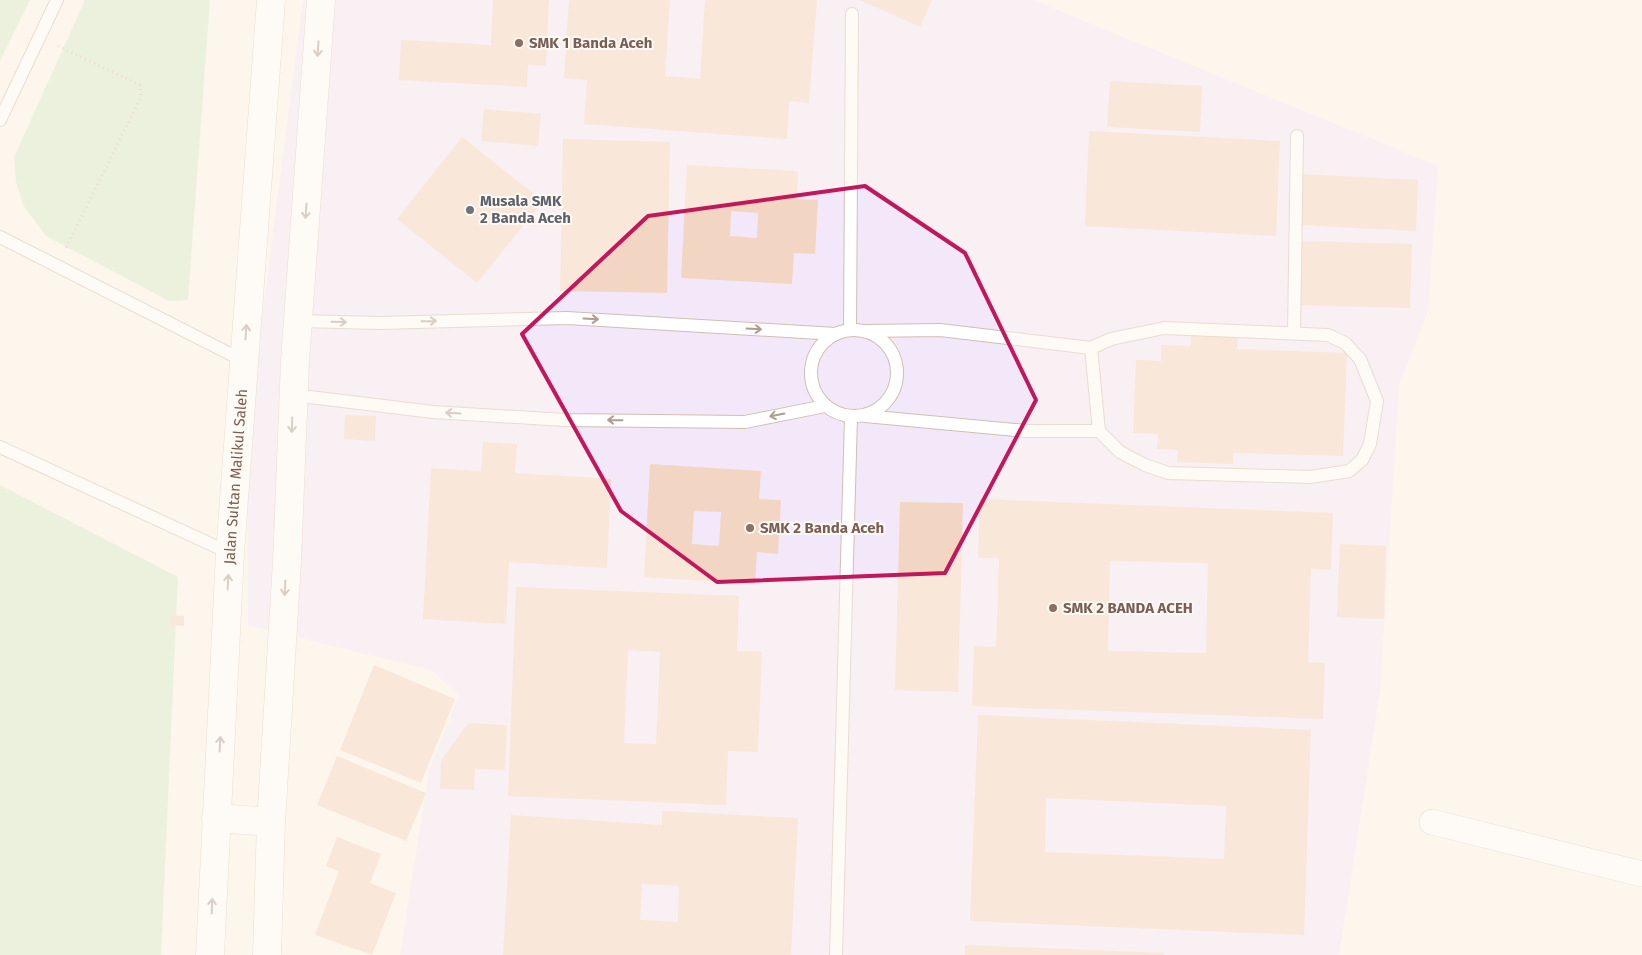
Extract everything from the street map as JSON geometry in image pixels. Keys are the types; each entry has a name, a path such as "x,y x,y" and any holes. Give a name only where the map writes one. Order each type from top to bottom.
{"main road":[{"name":"Jalan Sultan Malikul Saleh","path":"210,955 230,553 271,0"},
{"path":"267,955 271,822 286,572 293,395 322,0"},
{"path":"216,818 271,822"}],"street":[{"path":"1432,822 1642,874"}],"lane":[{"path":"0,120 57,0"},
{"path":"850,330 852,14"},
{"path":"1294,332 1297,136"},
{"path":"0,237 244,361"},
{"path":"298,320 380,322 567,318 836,334"},
{"path":"1091,348 1099,431 1120,452 1145,465 1168,473 1311,477 1349,472 1362,460 1370,444 1377,401 1360,359 1345,343 1328,335 1294,332 1164,328 1111,339 1091,348 940,330 850,330 836,334 824,342 815,353 811,367 811,381 816,395 825,406 837,413 851,417 865,416 1026,431 1099,431"},
{"path":"864,331 878,336 888,346 895,359 898,373 896,387 889,400 879,410 865,416"},
{"path":"293,395 433,412 565,420 746,422 825,406"},
{"path":"836,955 851,417"},
{"path":"0,447 230,553"}],"path":[{"path":"40,37 140,85 142,92 57,266"}],"highlighted area":[{"path":"865,186 965,253 1036,400 945,573 717,582 621,511 522,334 648,216"}],"shaded area":[{"path":"303,0 1033,0 1438,166 1428,312 1399,385 1380,692 1339,955 400,955 429,770 459,696 431,670 248,625 247,433"}],"green space":[{"path":"0,0 30,0 0,61"},
{"path":"85,0 210,0 188,300 169,301 46,236 23,205 16,182 14,157"},
{"path":"0,485 178,577 161,955 0,955"}],"building":[{"name":"SMK 1 Banda Aceh","path":"493,0 549,0 546,66 528,65 527,87 399,80 401,40 491,45"},
{"path":"569,0 670,0 665,76 700,79 705,0 817,0 809,103 789,101 787,139 584,124 587,80 564,78"},
{"path":"860,0 932,0 920,27"},
{"path":"1110,81 1202,86 1200,132 1107,127"},
{"path":"484,109 541,114 538,146 481,141"},
{"path":"1089,131 1280,141 1276,236 1085,226"},
{"name":"Musala SMK 2 Banda Aceh","path":"462,137 543,201 477,283 397,219"},
{"path":"563,139 670,142 667,293 560,291"},
{"path":"687,165 798,171 797,199 818,200 815,254 794,253 792,284 681,278","holes":["731,211 758,213 757,238 730,236"]},
{"path":"1303,174 1418,180 1416,231 1301,225"},
{"path":"1299,241 1412,244 1410,308 1298,305"},
{"path":"1191,331 1238,333 1237,349 1347,353 1343,456 1233,453 1233,464 1177,462 1178,450 1157,449 1158,434 1133,433 1136,360 1161,361 1161,345 1191,346"},
{"path":"345,415 376,416 375,441 344,439"},
{"path":"483,442 517,444 515,473 611,479 607,568 509,562 506,624 423,619 431,468 481,471"},
{"name":"SMK 2 Banda Aceh","path":"650,464 761,471 759,499 781,500 778,554 757,552 755,584 644,577","holes":["694,511 721,512 719,546 692,544"]},
{"name":"SMK 2 BANDA ACEH","path":"980,499 1333,513 1331,570 1311,569 1308,662 1325,663 1323,719 972,706 974,646 996,647 999,558 978,558","holes":["1110,561 1208,563 1206,653 1108,651"]},
{"path":"900,502 963,503 958,692 895,690"},
{"path":"1340,544 1386,546 1384,619 1337,617"},
{"path":"516,587 739,596 737,651 762,652 758,752 728,751 726,805 508,796","holes":["628,650 660,652 656,744 624,743"]},
{"path":"171,615 184,616 184,626 170,625"},
{"path":"374,665 455,699 421,783 340,750"},
{"path":"978,715 1311,730 1304,935 970,921","holes":["1046,798 1226,806 1224,859 1045,852"]},
{"path":"468,723 507,725 505,770 475,769 474,790 440,789 441,761"},
{"path":"337,756 426,793 406,841 317,805"},
{"path":"662,811 798,818 791,955 503,955 511,815 662,825","holes":["642,884 679,886 678,922 640,920"]},
{"path":"337,837 381,854 370,883 396,893 372,955 315,935 339,871 326,866"},
{"path":"965,945 1164,953 1164,955 965,955"}],"place":[{"name":"SMK 1 Banda Aceh","path":"519,43"},
{"name":"Musala SMK 2 Banda Aceh","path":"470,210"},
{"name":"SMK 2 Banda Aceh","path":"750,528"},
{"name":"SMK 2 BANDA ACEH","path":"1053,608"}]}
